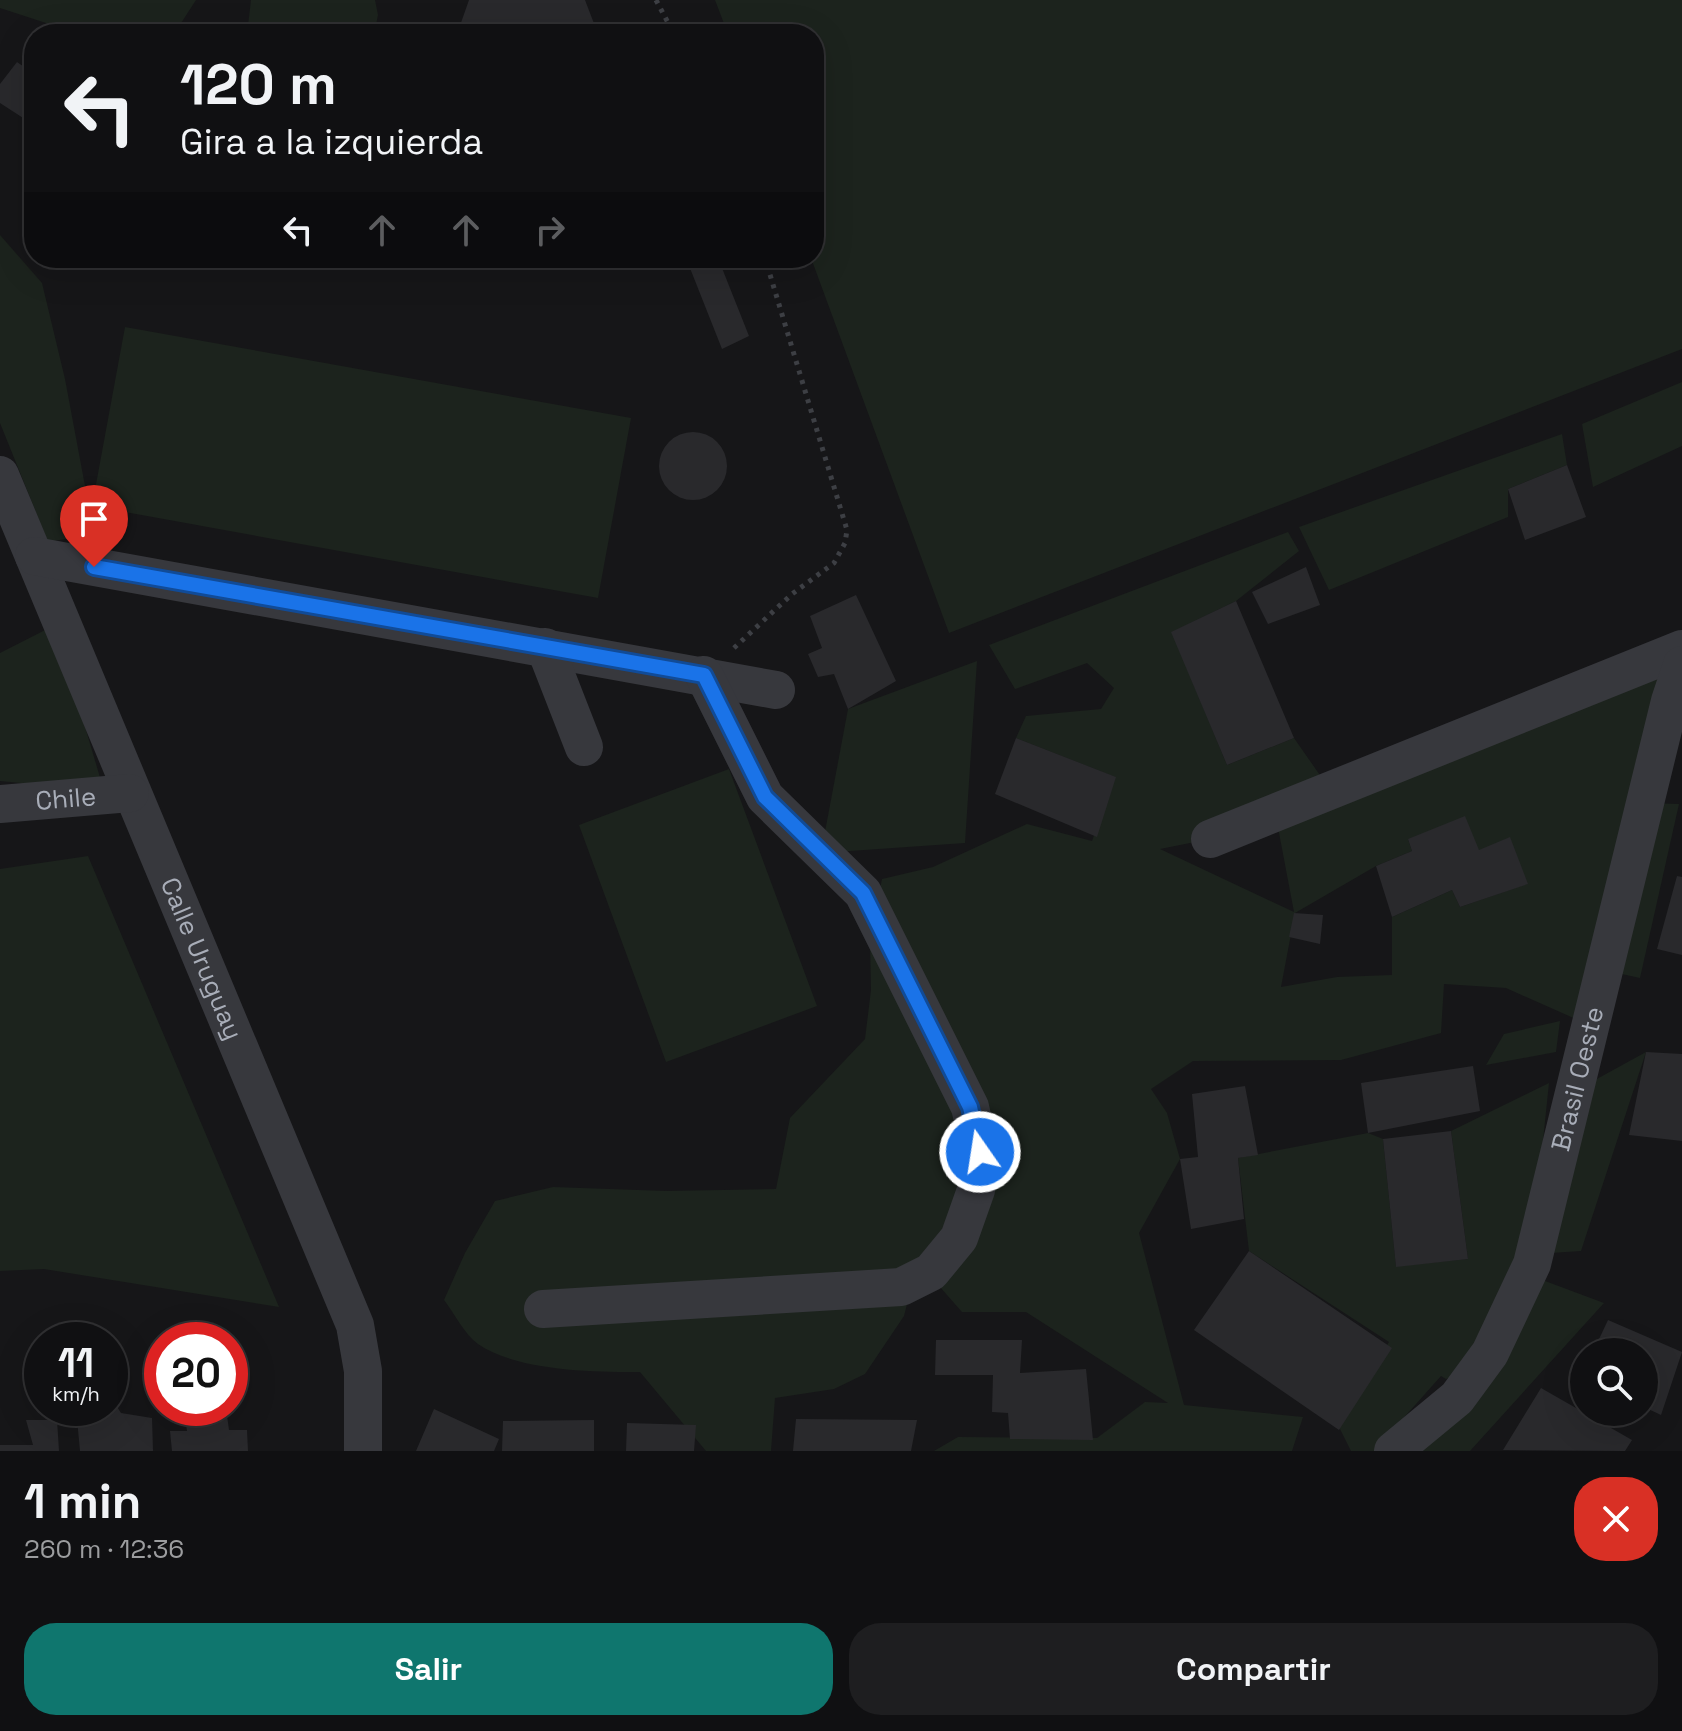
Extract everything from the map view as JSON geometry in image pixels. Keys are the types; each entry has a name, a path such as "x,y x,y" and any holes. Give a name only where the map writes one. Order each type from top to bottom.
{"street":[{"name":"Calle Uruguay","path":"0,475 130,793 355,1325 363,1371 363,1451"},
{"path":"34,556 776,690"},
{"path":"545,647 584,747"},
{"path":"1210,839 1682,649"},
{"name":"Brasil Oeste","path":"1393,1451 1457,1398 1490,1353 1532,1264 1670,701 1682,665"},
{"path":"543,1309 901,1287 931,1272 959,1238 976,1190 980,1152 970,1107 863,893 765,797 704,675"},
{"name":"Chile","path":"0,804 130,793"}],"path":[{"path":"656,0 669,24"},
{"path":"704,675 792,594 834,563 845,543 847,530 768,268"}],"shaded area":[{"path":"0,0 196,0 180,24 47,24 0,8"},
{"path":"251,0 375,0 378,15 376,24 248,24"},
{"path":"715,0 1682,0 1682,349 949,633 815,268 824,268 824,24 724,24"},
{"path":"0,235 24,262 24,268 29,268 42,283 65,379 94,534 48,542 0,423"},
{"path":"125,327 631,418 598,598 92,506"},
{"path":"1682,382 1682,446 1593,487 1582,424"},
{"path":"1562,434 1567,465 1508,489 1508,517 1329,590 1299,527"},
{"path":"1288,532 1299,551 1236,601 1172,632 1227,765 1294,738 1331,791 1210,839 1160,849 1294,912 1276,817 1664,663 1578,1020 1506,988 1444,984 1441,1033 1341,1060 1193,1061 1151,1089 1167,1113 1180,1159 1139,1233 1184,1405 1303,1417 1292,1451 934,1451 958,1437 1097,1438 1145,1402 1168,1403 1026,1312 962,1312 918,1262 904,1316 865,1374 834,1389 775,1398 771,1451 706,1451 640,1372 534,1365 494,1353 478,1344 464,1330 444,1300 465,1253 495,1201 553,1187 666,1191 776,1189 790,1118 865,1039 871,990 870,939 882,879 933,867 1027,824 1092,841 1115,777 1016,738 1026,716 1101,709 1114,688 1087,663 1015,689 989,645","holes":["1408,839 1479,850 1527,884 1460,907 1452,890 1392,917 1392,975 1337,977 1281,987 1295,913 1376,866 1412,851"]},
{"path":"55,625 104,791 0,781 0,653"},
{"path":"977,661 965,843 821,853 848,709"},
{"path":"729,769 817,1006 666,1062 579,825"},
{"path":"1647,803 1679,804 1640,978 1617,973"},
{"path":"88,856 279,1307 44,1269 0,1271 0,869"},
{"path":"1560,1021 1556,1052 1486,1065 1504,1034"},
{"path":"1646,1052 1581,1251 1536,1254 1584,1086"},
{"path":"1549,1083 1529,1275 1604,1303 1470,1451 1351,1451 1337,1423 1389,1342 1249,1251 1238,1158 1368,1133 1383,1139 1396,1266 1468,1259 1451,1131","holes":["1472,1368 1383,1441 1441,1376 1446,1379"]}],"building":[{"path":"469,0 585,0 594,24 461,24"},
{"path":"17,62 24,67 24,119 0,103 0,84"},
{"path":"690,268 722,268 749,336 722,349"},
{"path":"693,432 717,442 727,466 717,490 693,500 669,490 659,466 669,442"},
{"path":"1567,465 1586,517 1525,540 1508,489"},
{"path":"1306,567 1320,605 1268,624 1252,592"},
{"path":"856,595 896,681 848,709 834,674 818,677 808,654 822,648 810,616"},
{"path":"1236,601 1294,738 1227,765 1171,632"},
{"path":"1016,738 1116,777 1097,837 995,794"},
{"path":"1465,816 1479,850 1510,837 1528,884 1460,907 1452,890 1392,917 1376,866 1412,851 1408,839"},
{"path":"1677,876 1682,877 1682,955 1657,949"},
{"path":"1294,913 1323,915 1320,944 1289,937"},
{"path":"1646,1052 1682,1054 1682,1141 1629,1135"},
{"path":"1473,1066 1480,1111 1368,1133 1361,1083"},
{"path":"1245,1086 1258,1155 1238,1158 1244,1219 1191,1229 1180,1159 1198,1157 1192,1094"},
{"path":"1451,1131 1468,1259 1396,1267 1383,1139"},
{"path":"1249,1251 1392,1348 1339,1430 1194,1330"},
{"path":"1608,1320 1650,1338 1600,1338"},
{"path":"936,1340 1022,1340 1020,1373 1086,1369 1093,1440 1010,1439 1008,1413 992,1412 993,1375 935,1375"},
{"path":"1658,1342 1682,1352 1661,1415 1658,1414"},
{"path":"1541,1388 1570,1405 1570,1426 1608,1426 1632,1440 1625,1451 1503,1450"},
{"path":"434,1409 499,1439 494,1451 416,1451"},
{"path":"128,1414 144,1417 144,1426 152,1426 153,1451 80,1451 78,1426 128,1426"},
{"path":"796,1419 917,1420 911,1451 793,1451"},
{"path":"594,1420 594,1451 502,1451 503,1421"},
{"path":"627,1423 696,1425 694,1451 626,1451"},
{"path":"28,1426 57,1426 59,1451 0,1451 0,1445 33,1445"},
{"path":"186,1426 228,1426 229,1430 247,1430 248,1451 172,1451 170,1431 187,1431"}],"route":[{"path":"94,567 704,675 738,749 765,797 863,893 970,1107 980,1152"}]}
